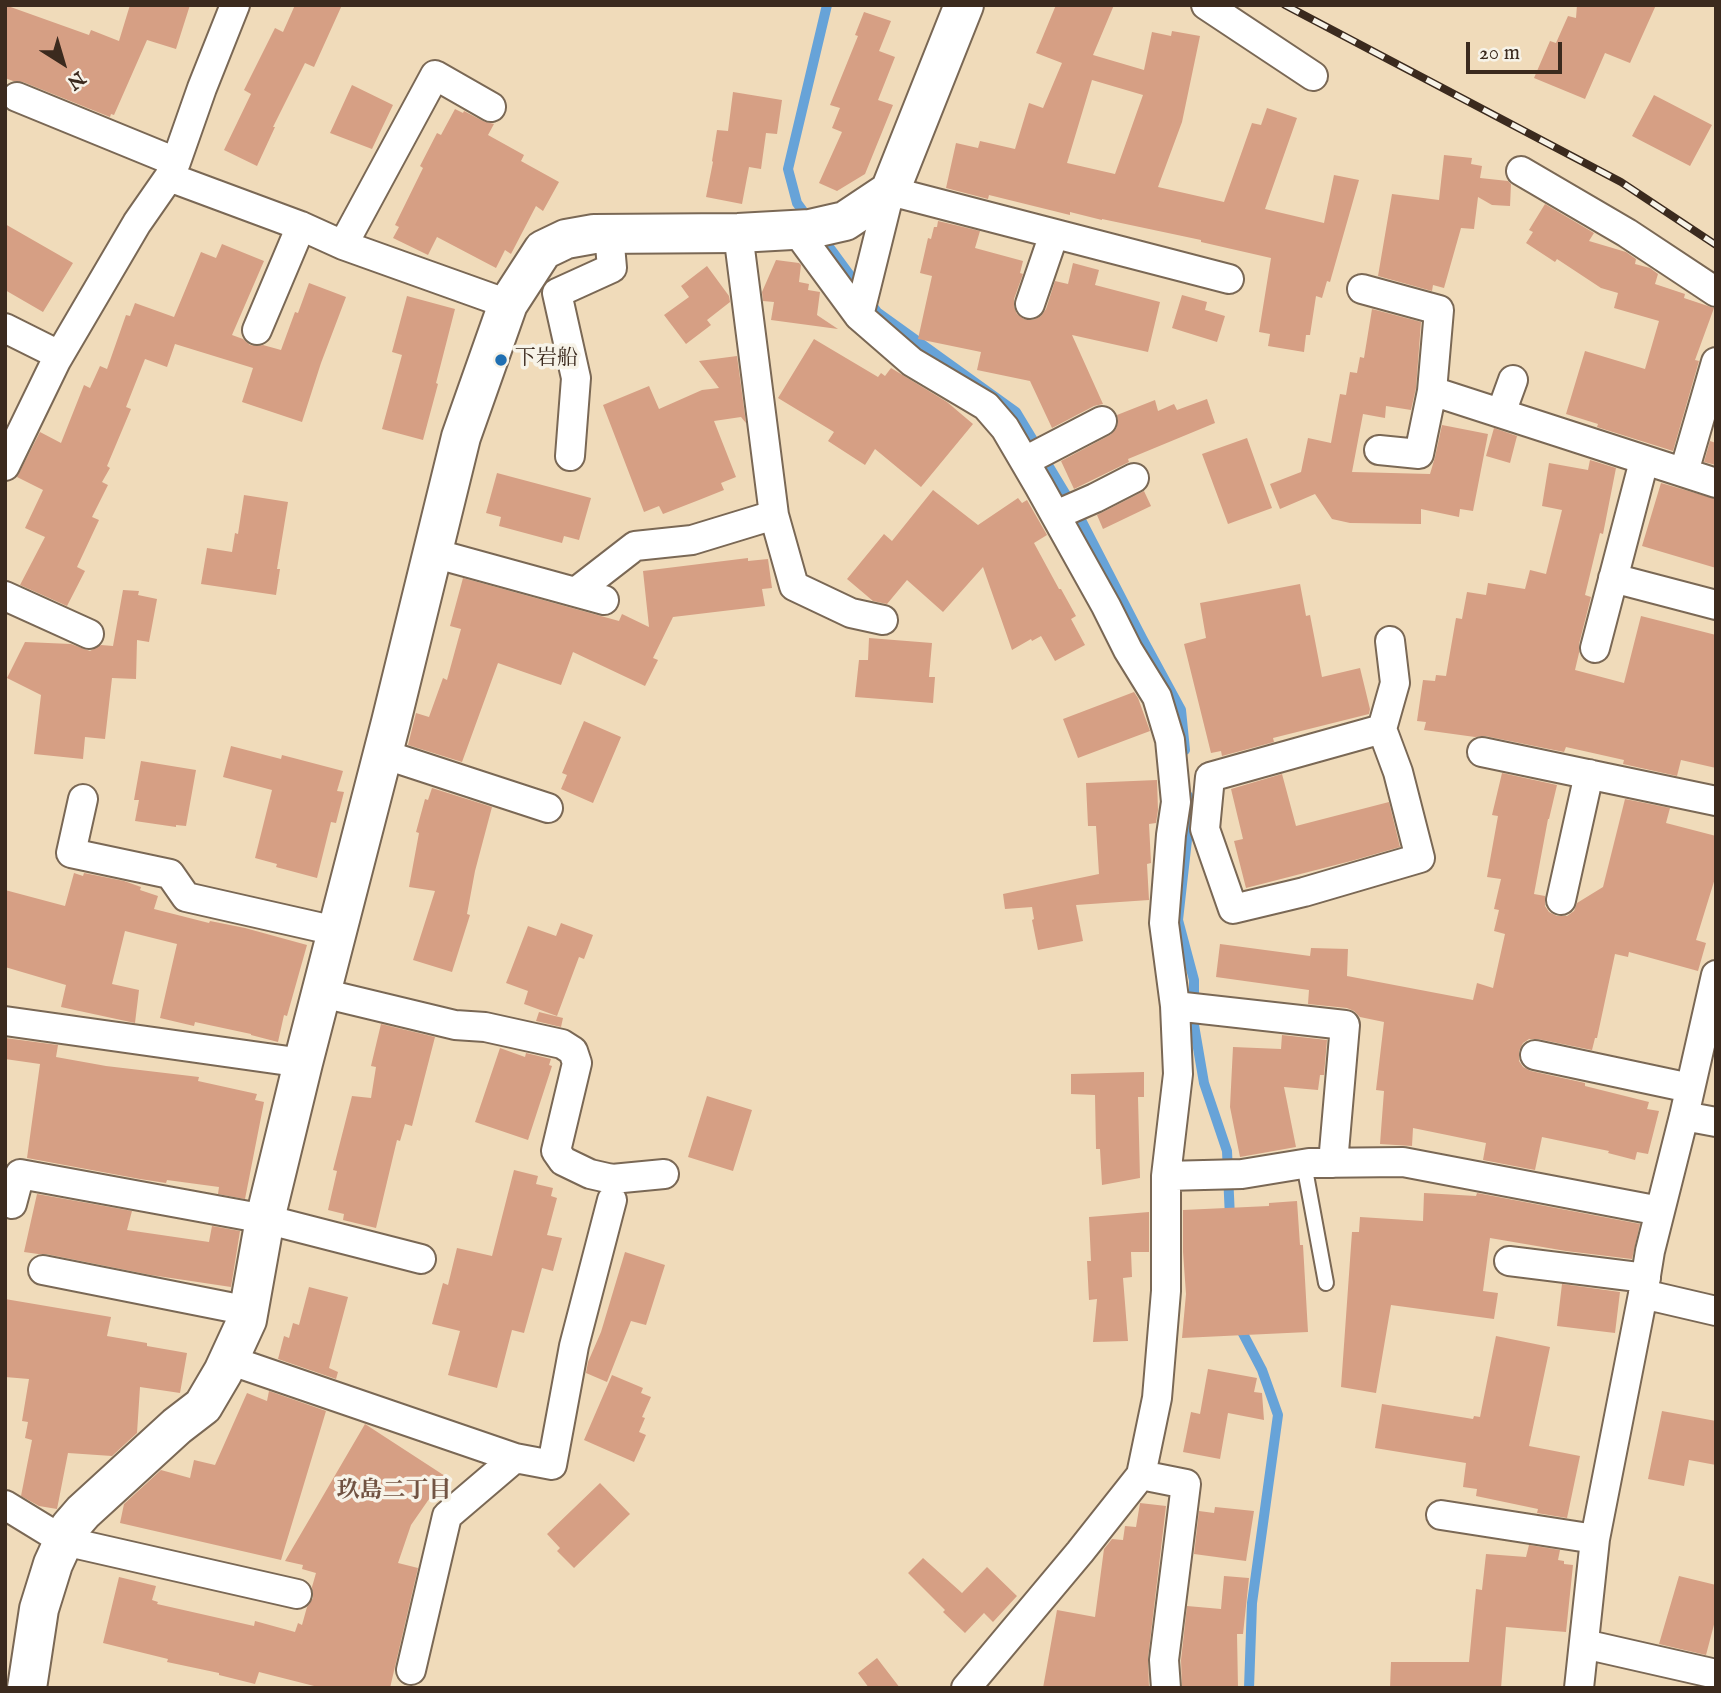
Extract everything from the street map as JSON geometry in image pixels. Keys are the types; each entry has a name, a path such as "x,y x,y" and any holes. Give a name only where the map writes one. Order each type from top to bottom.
{"street":[{"path":"5,466 59,355 137,223 173,169 235,5"},
{"path":"859,315 890,191 964,5"},
{"path":"1206,5 1313,76"},
{"path":"343,245 435,75 491,107"},
{"path":"17,97 343,245 508,304"},
{"path":"1521,171 1628,233 1716,292"},
{"path":"27,1688 39,1609 53,1564 70,1527 83,1512 202,1406 229,1360 247,1320 265,1219 461,437 508,304 543,250 566,239 594,234 738,233 814,227 845,221 890,191 1229,279"},
{"path":"257,330 301,226"},
{"path":"814,227 859,315 912,362 986,406 1005,428 1057,514 1128,650 1157,697 1170,740 1176,802 1164,923 1181,1007 1178,1074 1166,1176 1166,1291 1157,1398 1141,1475 966,1688"},
{"path":"738,233 775,515 794,586 851,613 883,620"},
{"path":"570,456 576,378 557,293 612,268 609,234"},
{"path":"1030,304 1054,234"},
{"path":"1362,289 1439,310 1432,391 1419,454 1379,450"},
{"path":"5,328 59,355"},
{"path":"1684,472 1716,362"},
{"path":"1501,413 1513,380"},
{"path":"1432,391 1716,483"},
{"path":"1026,461 1102,421"},
{"path":"1595,649 1644,461"},
{"path":"1057,514 1134,478"},
{"path":"577,591 635,546 692,540 775,515"},
{"path":"433,553 604,600"},
{"path":"1613,578 1716,605"},
{"path":"5,596 89,634"},
{"path":"1382,729 1210,777 1205,829 1233,909 1304,892 1420,858 1398,772 1382,729 1395,683 1390,641"},
{"path":"1482,752 1716,802"},
{"path":"383,754 548,808"},
{"path":"1561,900 1589,774"},
{"path":"83,799 71,853 170,874 186,897 336,931"},
{"path":"1173,835 1205,829"},
{"path":"1579,1688 1595,1539 1650,1251 1690,1088 1710,1021 1716,975"},
{"path":"322,993 455,1025 485,1027 562,1044 573,1051 577,1063 556,1151 563,1161 590,1174 612,1179 664,1174"},
{"path":"1181,1007 1345,1025 1333,1163"},
{"path":"5,1021 303,1063"},
{"path":"1535,1055 1690,1088"},
{"path":"1684,1116 1716,1122"},
{"path":"1166,1176 1231,1175 1304,1164 1403,1162 1660,1211"},
{"path":"12,1204 20,1174 265,1219 421,1259"},
{"path":"229,1360 515,1458 552,1465 574,1346 612,1199"},
{"path":"1509,1261 1645,1286 1716,1311"},
{"path":"43,1270 249,1311"},
{"path":"411,1670 447,1516 515,1458"},
{"path":"1141,1475 1186,1484 1164,1660 1166,1688"},
{"path":"5,1505 64,1541 297,1594"},
{"path":"1441,1515 1595,1539"},
{"path":"1584,1644 1716,1674"}],"lane":[{"path":"1304,1164 1326,1283"}],"building":[{"path":"5,5 89,35 91,30 119,41 130,5 190,5 176,49 147,40 114,115 111,114 110,117 23,82 5,78"},
{"path":"295,5 342,5 314,67 305,63 257,166 224,150 251,94 244,90 275,28 283,32"},
{"path":"1056,5 1114,5 1093,55 1144,70 1152,32 1171,36 1172,31 1200,36 1182,122 1158,187 1224,202 1252,123 1261,125 1267,108 1297,118 1265,209 1324,223 1334,175 1359,180 1330,282 1327,281 1322,298 1316,296 1310,335 1306,335 1304,352 1268,346 1270,334 1259,332 1271,258 1201,240 1070,212 1070,215 989,195 988,199 946,188 956,143 978,148 980,141 1015,149 1029,103 1043,108 1062,63 1036,53","holes":["1092,80 1143,95 1115,174 1067,163"]},
{"path":"1577,5 1656,5 1630,63 1605,53 1585,99 1534,78 1550,41 1556,43 1568,16 1576,18"},
{"path":"864,12 891,21 879,51 895,57 878,100 893,105 865,174 837,191 819,183 842,132 832,128 840,108 830,105 858,36 855,35"},
{"path":"352,85 393,105 372,149 330,133"},
{"path":"733,92 782,100 777,134 766,133 761,169 749,167 742,204 706,197 717,130 728,131"},
{"path":"1654,95 1712,125 1690,166 1632,136"},
{"path":"455,109 494,124 488,135 524,155 521,161 559,182 543,211 536,206 511,254 505,250 496,268 437,237 428,255 393,238 399,227 395,225 423,168 420,166 437,133 441,135"},
{"path":"1444,155 1472,158 1471,164 1482,166 1480,178 1508,181 1511,184 1510,206 1492,205 1478,197 1474,229 1461,228 1444,288 1433,285 1432,291 1378,276 1392,194 1439,200"},
{"path":"1545,204 1594,233 1589,241 1626,252 1636,259 1635,264 1650,268 1658,274 1655,284 1714,308 1695,360 1699,361 1673,451 1597,427 1598,424 1566,414 1585,351 1645,369 1659,321 1614,308 1618,293 1601,288 1557,259 1555,262 1526,243 1533,232 1529,230"},
{"path":"938,221 980,231 975,248 1023,261 1020,273 1023,274 1014,299 1014,307 1017,314 1024,319 1033,320 1041,316 1055,281 1068,284 1073,263 1099,270 1095,285 1160,302 1148,352 1072,335 1103,404 1052,428 1030,381 977,370 981,352 918,339 932,276 920,273 928,238 931,239"},
{"path":"5,224 73,263 43,312 5,290"},
{"path":"222,244 264,261 232,335 250,345 281,350 309,283 346,297 302,422 242,402 253,368 175,344 167,367 145,359 126,407 131,409 107,466 110,468 102,482 108,485 92,517 99,520 77,567 85,571 67,606 20,585 45,537 25,528 43,490 17,477 40,432 61,443 84,385 90,388 100,366 107,369 126,315 130,316 135,303 174,317 201,252 216,258"},
{"path":"776,260 801,265 799,282 809,284 808,290 820,292 817,315 838,329 771,320 774,302 763,301 762,292"},
{"path":"707,266 729,296 730,302 707,320 711,325 686,344 664,315 689,297 681,286"},
{"path":"1182,295 1207,302 1205,310 1225,316 1217,342 1172,328"},
{"path":"407,296 455,309 423,440 382,429 402,355 392,352"},
{"path":"1372,309 1421,322 1416,388 1411,410 1386,406 1385,418 1363,414 1352,472 1430,474 1442,425 1488,434 1473,511 1460,509 1459,517 1421,509 1421,524 1350,523 1332,519 1315,494 1280,509 1270,484 1301,472 1308,438 1331,443 1340,394 1346,395 1350,372 1357,373 1360,357 1364,358"},
{"path":"814,339 878,377 881,373 885,376 891,368 947,402 973,424 921,487 875,449 865,465 828,441 834,432 778,398"},
{"path":"737,356 746,423 741,417 714,421 736,477 721,483 724,490 663,514 659,506 644,512 603,405 649,386 659,409 702,390 719,388 699,361"},
{"path":"1207,399 1215,423 1128,459 1129,462 1074,489 1061,461 1110,435 1116,429 1117,415 1155,400 1158,411 1174,404 1177,410"},
{"path":"1494,428 1517,436 1510,463 1486,456"},
{"path":"1247,438 1272,508 1228,524 1202,454"},
{"path":"1710,441 1716,443 1716,465 1704,462"},
{"path":"1590,460 1616,468 1603,534 1600,533 1585,595 1591,597 1575,670 1624,683 1641,616 1716,635 1716,768 1681,760 1677,776 1566,747 1564,752 1485,736 1424,730 1426,722 1417,721 1423,680 1435,681 1436,675 1446,676 1456,618 1462,619 1467,592 1486,595 1488,583 1525,589 1530,570 1546,574 1562,510 1542,506 1549,463 1588,470"},
{"path":"497,473 591,498 579,540 564,536 562,543 499,526 501,517 486,513"},
{"path":"1661,483 1716,499 1716,568 1642,546"},
{"path":"933,490 978,525 1018,498 1022,503 1027,500 1047,535 1034,543 1076,616 1071,619 1085,645 1055,661 1041,636 1012,650 983,567 943,612 907,580 887,604 873,601 847,579 884,534 892,541"},
{"path":"1144,491 1151,506 1103,529 1097,515"},
{"path":"244,495 288,502 277,569 280,569 276,595 201,584 207,548 232,552 235,533 238,534"},
{"path":"748,558 748,561 768,559 772,588 762,589 765,606 673,617 653,658 658,660 645,686 573,652 561,685 498,663 462,762 408,745 416,713 429,717 443,678 447,680 461,629 450,626 463,578 619,621 622,614 649,627 643,571"},
{"path":"1300,584 1306,616 1310,615 1322,677 1360,668 1369,714 1273,738 1274,742 1222,756 1221,751 1211,753 1184,644 1206,638 1200,603"},
{"path":"123,590 139,591 138,595 157,599 149,642 137,640 136,679 112,678 105,739 85,737 83,759 34,754 41,695 7,678 25,642 71,644 90,651 101,645 113,646"},
{"path":"869,638 932,643 929,677 935,677 933,703 855,697 859,660 868,660"},
{"path":"1134,692 1150,731 1078,758 1063,719"},
{"path":"584,721 621,737 593,803 561,789 567,775 562,773"},
{"path":"231,746 281,759 282,755 343,771 337,791 344,792 336,823 331,822 317,878 276,867 277,864 255,858 272,790 223,777"},
{"path":"141,761 196,770 186,826 135,821 139,800 134,800"},
{"path":"1502,773 1557,785 1534,894 1545,896 1545,906 1557,916 1567,916 1574,911 1577,903 1603,887 1625,799 1670,808 1666,823 1716,836 1716,875 1696,940 1706,943 1698,971 1629,952 1628,957 1615,954 1592,1050 1529,1039 1519,1051 1519,1061 1531,1071 1585,1083 1585,1086 1649,1102 1647,1109 1659,1111 1648,1154 1637,1152 1635,1160 1608,1153 1609,1151 1542,1137 1535,1170 1483,1160 1486,1143 1413,1128 1412,1146 1380,1144 1384,1091 1376,1090 1384,1022 1360,1017 1347,1008 1308,1004 1309,990 1216,977 1220,944 1310,956 1311,948 1348,949 1347,976 1473,1000 1477,983 1493,988 1505,934 1494,931 1499,910 1494,909 1501,879 1487,877 1498,816 1492,815"},
{"path":"1282,774 1296,826 1389,802 1400,847 1246,888 1234,841 1243,839 1231,789"},
{"path":"1157,780 1156,823 1149,824 1149,900 1076,905 1083,941 1038,950 1032,907 1005,909 1003,894 1099,874 1096,826 1088,826 1086,783"},
{"path":"432,788 492,807 475,871 467,914 470,915 452,972 413,960 435,891 409,887 419,833 416,832 425,799 428,800"},
{"path":"74,873 124,881 141,887 140,890 158,896 154,909 209,923 210,921 245,928 307,945 278,1042 195,1022 194,1026 160,1018 177,944 125,931 112,984 139,990 135,1023 61,1007 66,985 5,967 5,890 65,906"},
{"path":"561,923 593,935 584,959 579,957 557,1016 524,1004 528,991 506,983 528,926 556,936"},
{"path":"539,1012 563,1018 561,1027 536,1021"},
{"path":"381,1024 435,1037 412,1126 405,1124 400,1141 397,1140 376,1228 343,1220 344,1214 328,1210 337,1171 333,1170 352,1096 371,1098 376,1067 371,1066"},
{"path":"1282,1035 1327,1040 1324,1075 1320,1075 1318,1090 1284,1087 1296,1147 1240,1157 1230,1107 1233,1047 1281,1049"},
{"path":"5,1038 58,1045 56,1057 199,1077 198,1081 257,1094 255,1100 264,1102 245,1199 218,1194 219,1187 167,1180 166,1183 27,1158 40,1064 5,1059"},
{"path":"500,1048 525,1057 526,1053 551,1059 549,1065 552,1066 528,1140 475,1122"},
{"path":"1144,1072 1144,1097 1138,1097 1140,1178 1102,1185 1100,1149 1096,1149 1095,1095 1071,1094 1071,1074"},
{"path":"707,1096 752,1110 733,1171 688,1157"},
{"path":"514,1170 538,1176 536,1184 553,1188 551,1196 557,1198 547,1235 562,1238 553,1271 542,1268 524,1333 512,1330 497,1388 448,1375 460,1331 432,1324 443,1283 448,1285 457,1248 492,1256"},
{"path":"1424,1193 1476,1196 1477,1193 1640,1224 1632,1259 1490,1238 1483,1291 1498,1293 1494,1319 1391,1305 1376,1393 1341,1387 1352,1232 1359,1232 1360,1217 1423,1221"},
{"path":"37,1194 132,1211 127,1230 209,1242 212,1226 240,1231 231,1287 24,1252"},
{"path":"1297,1201 1300,1245 1303,1245 1308,1332 1182,1338 1186,1294 1183,1210 1269,1206 1269,1203"},
{"path":"1149,1212 1149,1252 1131,1252 1132,1277 1123,1278 1128,1341 1093,1342 1097,1299 1089,1300 1089,1217"},
{"path":"625,1252 665,1265 646,1325 631,1321 607,1382 586,1373"},
{"path":"1562,1284 1620,1292 1615,1333 1557,1326"},
{"path":"309,1287 348,1297 329,1368 338,1372 336,1379 278,1359 284,1336 289,1338 293,1323 299,1325"},
{"path":"5,1299 111,1317 107,1336 187,1353 180,1393 140,1387 137,1433 112,1456 68,1453 57,1509 39,1506 21,1496 32,1440 25,1438 28,1422 22,1421 29,1379 5,1377"},
{"path":"1496,1336 1550,1347 1529,1446 1580,1456 1567,1518 1537,1513 1538,1509 1476,1496 1477,1489 1463,1487 1466,1463 1375,1448 1382,1404 1473,1419 1474,1416 1480,1417"},
{"path":"1208,1369 1257,1378 1254,1392 1262,1393 1264,1420 1228,1413 1220,1459 1183,1452 1191,1412 1200,1414"},
{"path":"612,1375 643,1388 641,1393 651,1397 639,1432 646,1435 634,1462 584,1440"},
{"path":"269,1391 326,1411 281,1560 120,1523 124,1504 161,1470 190,1478 194,1460 215,1465 247,1393 267,1401"},
{"path":"1662,1411 1716,1421 1716,1465 1689,1460 1684,1486 1648,1479"},
{"path":"365,1424 445,1476 411,1525 398,1563 418,1568 390,1688 322,1688 259,1672 255,1684 103,1643 119,1577 156,1586 152,1600 158,1602 157,1604 254,1626 255,1621 295,1632 298,1623 302,1625 307,1607 313,1598 312,1587 316,1573 302,1569 303,1565 285,1561"},
{"path":"600,1483 630,1514 574,1568 557,1551 560,1548 547,1534"},
{"path":"1140,1503 1166,1506 1148,1658 1149,1688 1043,1688 1057,1610 1095,1617 1104,1549 1112,1539 1123,1540 1125,1526 1136,1527"},
{"path":"1215,1507 1254,1511 1246,1561 1194,1554 1199,1511 1214,1513"},
{"path":"1529,1545 1560,1550 1558,1560 1573,1565 1566,1632 1506,1627 1501,1688 1390,1688 1391,1662 1469,1662 1476,1589 1482,1590 1486,1554 1526,1557"},
{"path":"923,1558 962,1593 987,1567 1017,1596 993,1622 984,1613 965,1633 908,1573"},
{"path":"1224,1576 1249,1578 1243,1634 1237,1634 1238,1688 1182,1688 1181,1660 1187,1606 1221,1609"},
{"path":"1679,1576 1716,1585 1716,1617 1706,1655 1659,1644"},
{"path":"877,1658 900,1688 869,1688 858,1673"}],"waterway":[{"path":"808,218 797,203 788,169 827,5"},
{"path":"821,236 860,289"},
{"path":"869,301 877,312 1016,412 1080,518 1181,710 1185,750"},
{"path":"1188,796 1190,813 1178,920 1194,980 1194,1025 1204,1083 1227,1151 1230,1218"},
{"path":"1238,1324 1262,1370 1278,1415 1252,1603 1249,1688"}],"railway":[{"path":"1285,5 1621,182 1716,245"}],"place":[{"name":"下岩船","path":"501,360"}],"district":[{"name":"玖島二丁目","path":"394,1492"}]}
